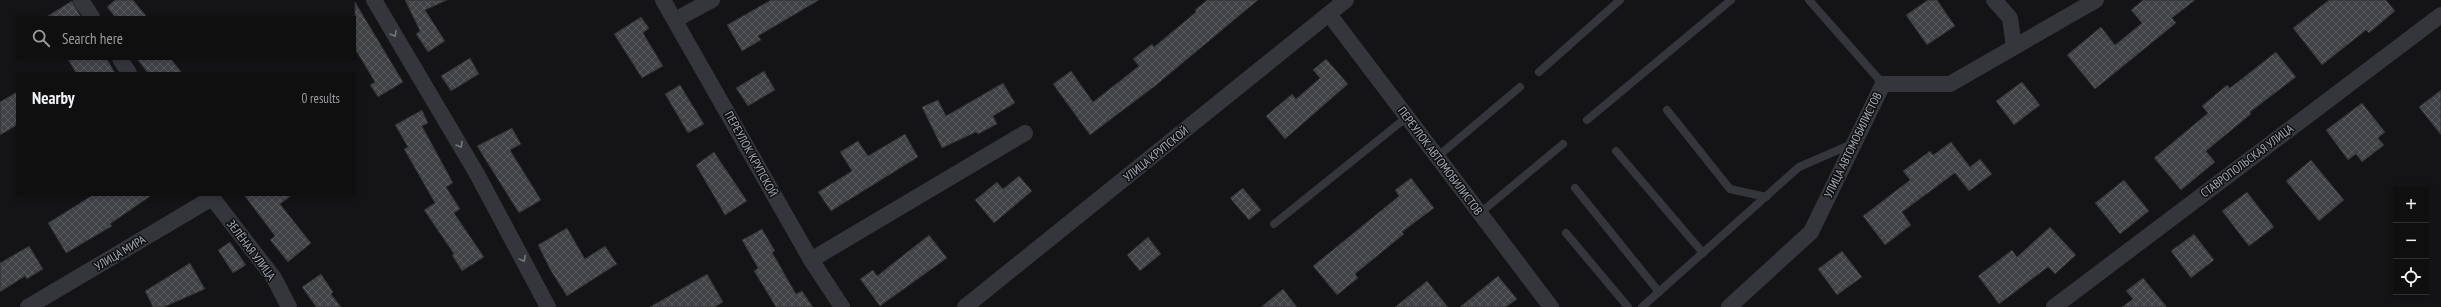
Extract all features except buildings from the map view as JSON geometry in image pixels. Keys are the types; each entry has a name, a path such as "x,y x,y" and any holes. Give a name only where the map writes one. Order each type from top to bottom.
{"street":[{"path":"81,0 91,16"},
{"path":"374,0 477,174 548,307"},
{"name":"ПЕРЕУЛОК КРУПСКОЙ","path":"662,0 675,20 811,260 842,307"},
{"path":"675,20 712,0"},
{"name":"УЛИЦА КРУПСКОЙ","path":"965,307 1346,0"},
{"path":"1994,0 2010,18 2014,47"},
{"name":"УЛИЦА АВТОМОБИЛИСТОВ","path":"1729,307 1811,232 1882,84 1950,84 2096,0"},
{"name":"ПЕРЕУЛОК АВТОМОБИЛИСТОВ","path":"1329,14 1549,306"},
{"name":"СТАВРОПОЛЬСКАЯ УЛИЦА","path":"2054,307 2441,15"},
{"path":"121,60 128,72"},
{"path":"811,260 1025,134"},
{"name":"УЛИЦА МИРА","path":"28,307 211,196"},
{"name":"ЗЕЛЁНАЯ УЛИЦА","path":"211,196 274,278 289,307"}],"lane":[{"path":"1539,72 1620,0"},
{"path":"1586,120 1731,0"},
{"path":"1809,0 1882,84"},
{"path":"1437,157 1520,88"},
{"path":"1666,110 1730,188 1766,197"},
{"path":"1274,224 1407,117"},
{"path":"1642,307 1799,167 1854,142"},
{"path":"1480,213 1562,144"},
{"path":"1616,151 1703,253"},
{"path":"1575,188 1659,292"},
{"path":"1566,233 1628,307"}]}
